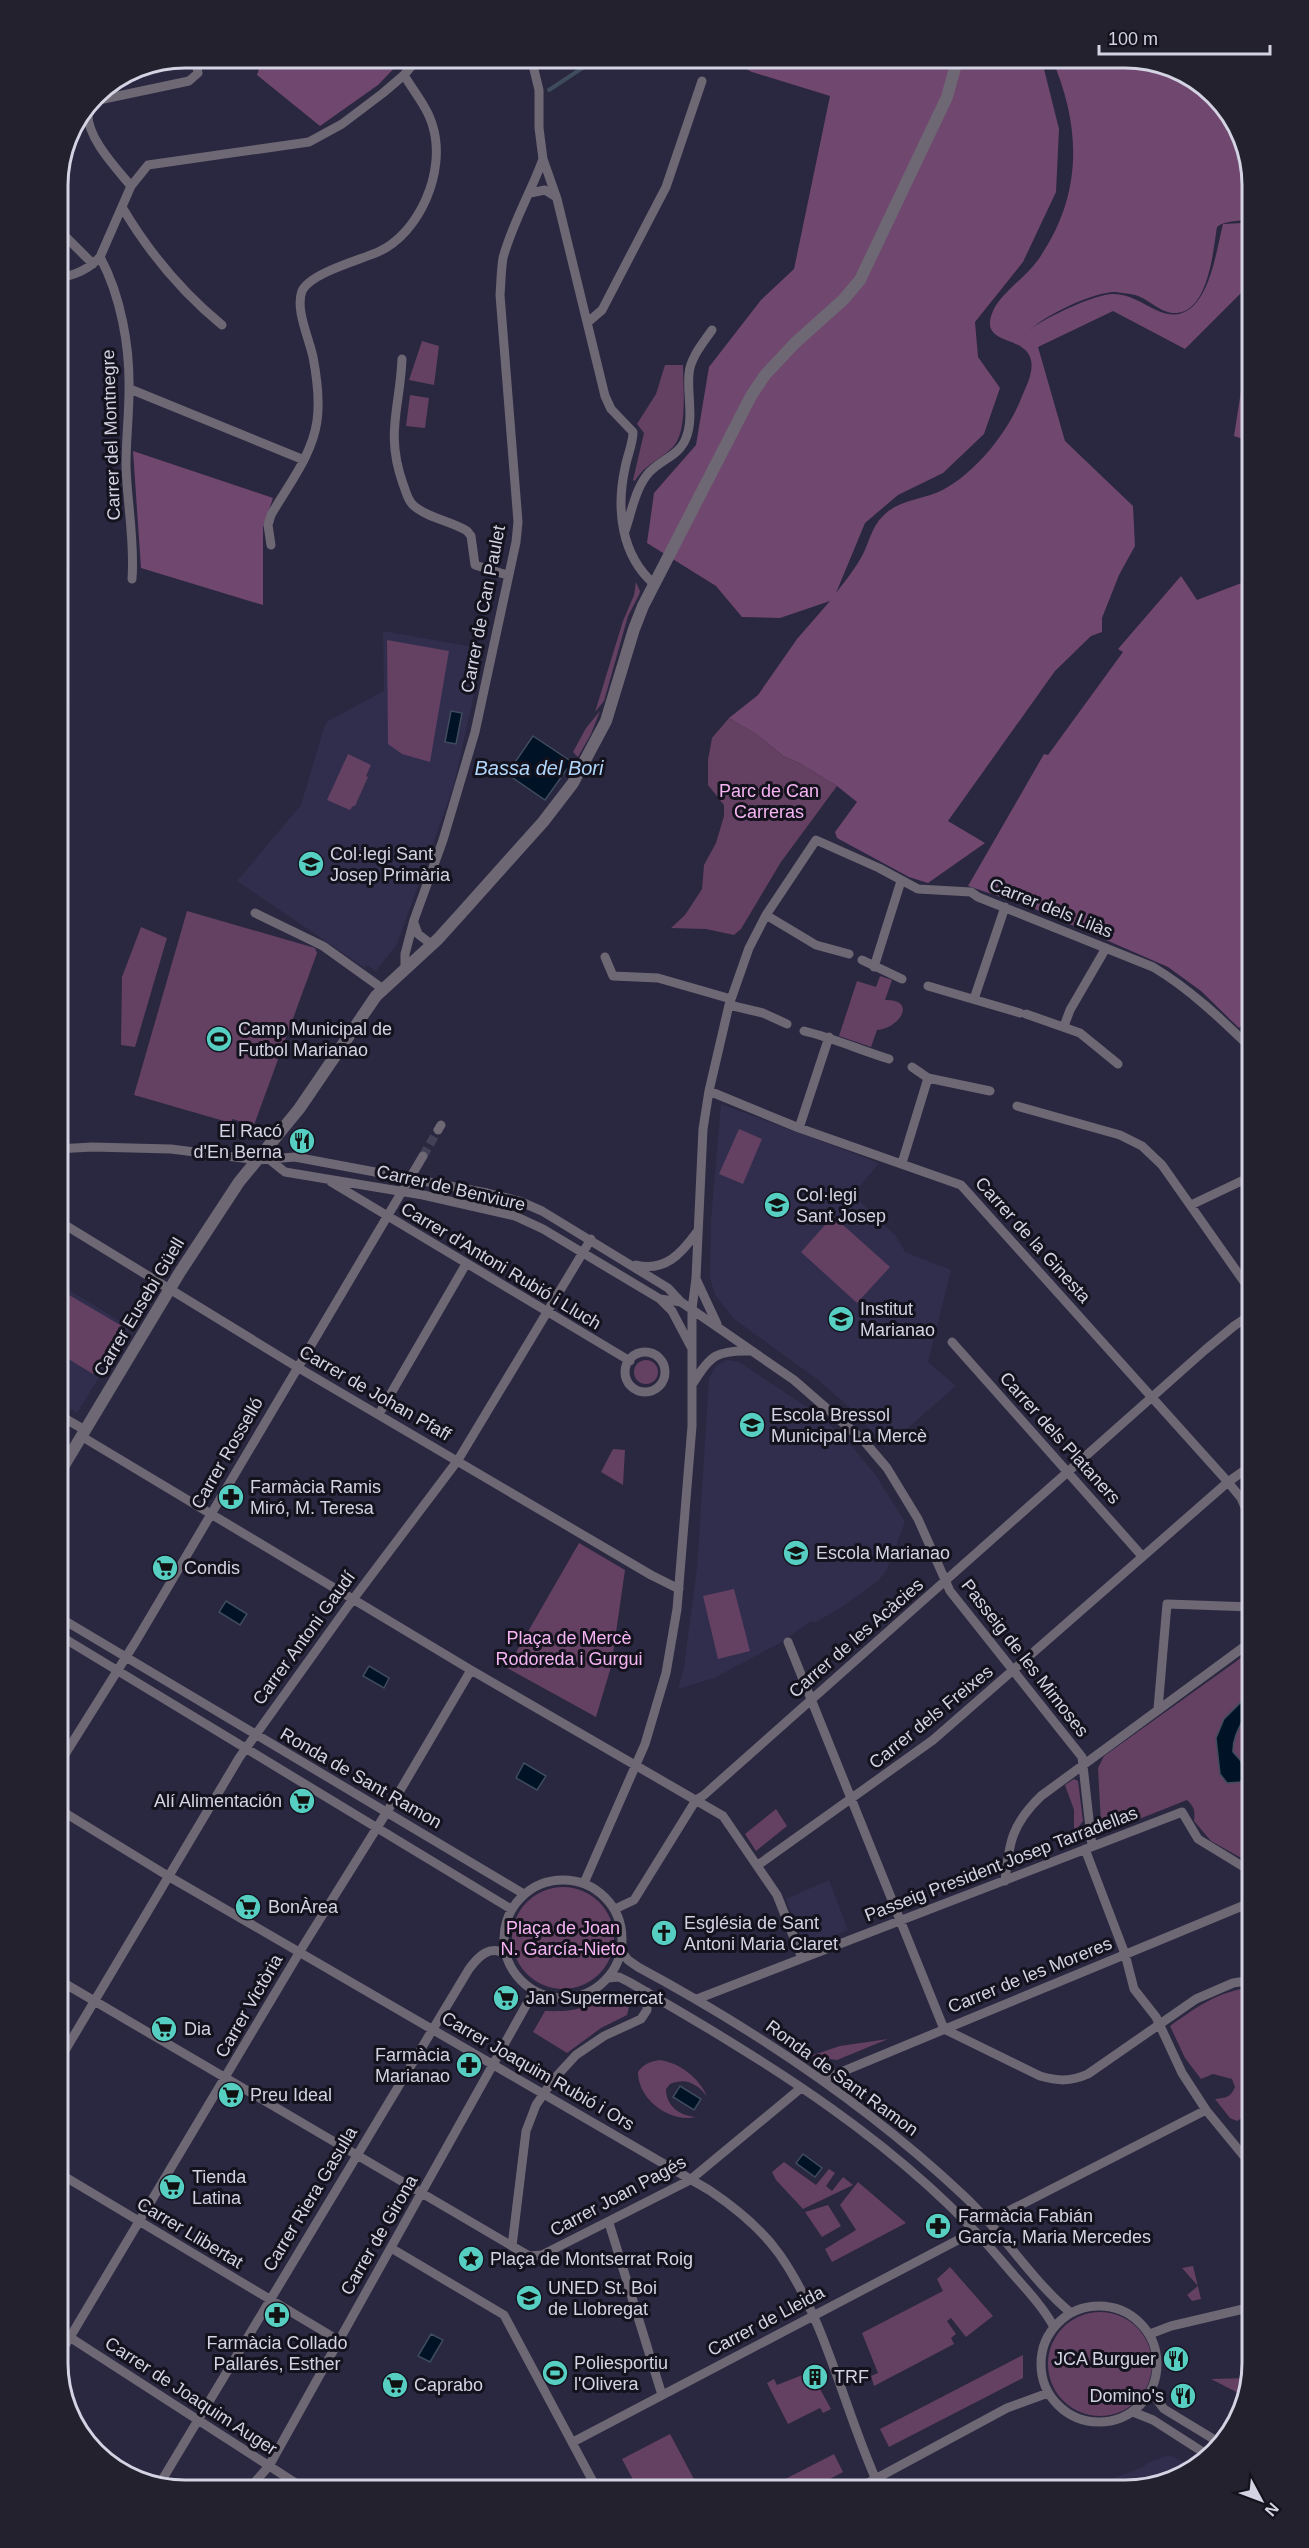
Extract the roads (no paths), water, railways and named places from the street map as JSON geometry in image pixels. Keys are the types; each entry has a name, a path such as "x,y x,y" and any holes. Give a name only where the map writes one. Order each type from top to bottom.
{"street":[{"path":"105,99 189,81 198,73 197,68"},
{"path":"68,276 96,261 131,186 143,169 155,163 309,142 342,123 410,68"},
{"name":"Carrer de Can Paulet","path":"534,68 539,90 539,128 543,159 557,199 607,402 633,432 621,488"},
{"name":"Carrer Eusebi Güell","path":"68,1458 239,1182 264,1160 359,1020 383,989 431,944 543,822 573,783 606,722 634,629 654,584 751,396 765,375 795,343 843,300 860,280 946,98 955,68"},
{"path":"271,545 268,525 271,514 304,460 317,420 318,391 313,357 301,309 301,292 311,280 393,244 421,209 431,185 436,154 433,127 404,75"},
{"path":"588,322 602,310 666,187 702,81"},
{"path":"89,117 101,147 131,186"},
{"name":"Carrer de Can Paulet","path":"405,967 405,954 414,920 443,840 475,732 507,575 516,542 518,522 500,295 501,276 509,239 543,159"},
{"path":"530,193 545,190 557,199"},
{"path":"122,207 134,228 156,256 196,302 222,325"},
{"path":"68,237 96,261"},
{"name":"Carrer del Montnegre","path":"96,261 113,286 124,332 130,389 126,465 134,560 132,579"},
{"path":"624,533 645,476 676,453 686,440 690,423 689,373 691,363 712,330"},
{"path":"402,359 393,443 397,468 409,500 421,510 468,531 471,536 475,564 507,575"},
{"path":"130,389 304,460"},
{"path":"638,495 621,488 620,508 624,533 627,546 638,567 654,584"},
{"name":"Carrer dels Lilàs","path":"766,915 816,840 879,868 918,889 971,892 1153,967 1175,980 1242,1040"},
{"path":"873,967 901,881"},
{"path":"974,999 1005,907"},
{"path":"255,914 322,946 383,989"},
{"path":"584,1883 636,1766 666,1673 680,1590 693,1426 692,1309 696,1278 703,1130 709,1091 730,1002 749,948 766,915 816,945 849,954"},
{"path":"414,920 418,934 431,944"},
{"path":"1064,1026 1070,1010 1106,948"},
{"path":"604,957 613,976 658,978 763,1013 787,1024"},
{"path":"862,960 873,967 902,978"},
{"path":"928,986 1064,1026 1080,1033 1118,1064"},
{"path":"804,1031 829,1037 889,1059"},
{"path":"799,1128 829,1037"},
{"path":"912,1067 928,1078 990,1091"},
{"path":"902,1163 928,1078"},
{"name":"Carrer de la Ginesta","path":"709,1091 799,1128 948,1179 966,1190 1228,1482 1242,1502"},
{"path":"1017,1106 1134,1141 1162,1165 1242,1279"},
{"name":"Carrer de Benviure","path":"68,1148 171,1149 264,1160 296,1157 519,1201 550,1215 591,1239 668,1288 681,1302 692,1309"},
{"name":"Carrer Rosselló","path":"68,1749 423,1156"},
{"name":"Carrer de Benviure","path":"264,1160 285,1172 402,1192 515,1216 583,1252 660,1299 681,1302"},
{"name":"Carrer d'Antoni Rubió i Lluch","path":"326,1178 386,1217 630,1361"},
{"path":"1191,1205 1242,1181"},
{"name":"Carrer de Johan Pfaff","path":"68,1227 297,1367 680,1590"},
{"name":"Carrer de Benviure","path":"629,1263 648,1268 670,1262 680,1255 697,1232"},
{"name":"Carrer Antoni Gaudí","path":"68,2046 255,1734 353,1598 458,1460 591,1239"},
{"path":"379,1414 466,1264"},
{"path":"696,1278 712,1317 721,1331"},
{"path":"660,1299 672,1311 694,1352"},
{"name":"Passeig de les Mimoses","path":"692,1309 794,1380 864,1441 887,1468 918,1519 950,1591 1082,1757 1088,1848 1125,1954 1134,1989 1150,2007 1182,2073 1206,2110 1242,2153"},
{"name":"Carrer de les Acàcies","path":"615,1909 634,1900 696,1800 1068,1471 1242,1321"},
{"name":"Carrer dels Plataners","path":"952,1342 1142,1556"},
{"path":"694,1382 705,1365 718,1354 726,1351 750,1351"},
{"path":"641,1353 654,1355 664,1366 661,1384 651,1391 641,1392 634,1389 626,1377 630,1361 641,1353"},
{"path":"68,1422 211,1513 471,1670 727,1820 777,1895 802,1959"},
{"name":"Carrer dels Freixes","path":"758,1865 933,1740 1142,1556 1242,1472"},
{"path":"1158,1709 1167,1604 1242,1607"},
{"name":"Ronda de Sant Ramon","path":"68,1623 524,1894"},
{"name":"Ronda de Sant Ramon","path":"68,1641 511,1909"},
{"path":"788,1642 944,2029 1040,2076 1061,2081 1071,2080 1088,2073 1208,1993 1242,1982"},
{"path":"1005,1881 1009,1844 1020,1820 1041,1796 1242,1648"},
{"name":"Carrer Victòria","path":"68,2340 299,1952 471,1670"},
{"name":"Passeig President Josep Tarradellas","path":"697,1999 1182,1812 1198,1839 1242,1866"},
{"name":"Carrer Joaquim Rubió i Ors","path":"68,1815 168,1876 731,2204 757,2227 780,2255 813,2315 858,2438 876,2479"},
{"path":"568,1879 584,1883 604,1895 615,1909 621,1926 621,1951 608,1978 594,1989 570,1998 555,1998 534,1991 514,1973 506,1954 505,1925 511,1909 524,1894 535,1886 552,1880 568,1879"},
{"name":"Carrer de les Moreres","path":"822,2080 1242,1906"},
{"name":"Carrer Riera Gasulla","path":"163,2478 356,2154 476,1959 487,1952 500,1951 506,1954"},
{"name":"Ronda de Sant Ramon","path":"621,1951 638,1967 697,1999 822,2080 919,2155 989,2221 1056,2300 1071,2313"},
{"name":"Ronda de Sant Ramon","path":"608,1978 620,1977 647,1992 801,2088 885,2148 938,2194 975,2231 1054,2327"},
{"path":"68,1985 512,2246 526,2131 536,2105 557,2075 576,2055 594,2042 640,2019 647,2010 647,1992"},
{"name":"Carrer de Girona","path":"257,2480 269,2466 534,1991"},
{"name":"Carrer Joan Pagés","path":"512,2246 529,2256 542,2254 609,2223 690,2180 801,2088"},
{"path":"989,2221 1206,2110"},
{"name":"Carrer Llibertat","path":"68,2179 338,2340"},
{"path":"609,2223 662,2395"},
{"name":"Carrer de Lleida","path":"573,2442 975,2231"},
{"path":"391,2248 504,2315 592,2480"},
{"path":"1094,2306 1119,2309 1140,2321 1150,2334 1156,2348 1158,2363 1156,2378 1151,2392 1133,2412 1112,2421 1083,2421 1063,2410 1048,2393 1043,2380 1041,2359 1047,2339 1054,2327 1071,2313 1094,2306"},
{"path":"1150,2334 1172,2326 1242,2309"},
{"name":"Carrer de Joaquim Auger","path":"70,2337 291,2480"},
{"path":"1151,2392 1164,2409 1213,2439"},
{"path":"876,2479 1007,2408 1019,2406 1048,2393"},
{"path":"1133,2412 1153,2420 1202,2451"}],"water":[{"path":"451,711 462,713 456,744 445,742"},
{"name":"Bassa del Bori","path":"533,736 572,762 545,800 507,774"},
{"path":"226,1601 247,1614 240,1625 219,1612"},
{"path":"369,1666 389,1678 384,1688 363,1676"},
{"path":"1242,1701 1242,1722 1233,1745 1233,1752 1241,1761 1242,1780 1240,1782 1227,1783 1220,1774 1216,1738 1224,1719"},
{"path":"524,1763 546,1776 537,1790 516,1778"},
{"path":"680,2086 701,2099 694,2110 673,2097"},
{"path":"803,2154 822,2168 815,2177 796,2163"},
{"path":"431,2334 443,2340 430,2362 418,2356"}],"waterway":[{"path":"549,90 582,68"}],"tunnel":[{"path":"423,1156 438,1130"}],"place":[{"name":"Col·legi Sant Josep Primària","path":"311,864"},
{"name":"Camp Municipal de Futbol Marianao","path":"219,1039"},
{"name":"El Racó d'En Berna","path":"302,1141"},
{"name":"Col·legi Sant Josep","path":"777,1205"},
{"name":"Institut Marianao","path":"841,1319"},
{"name":"Escola Bressol Municipal La Mercè","path":"752,1425"},
{"name":"Farmàcia Ramis Miró, M. Teresa","path":"231,1497"},
{"name":"Escola Marianao","path":"796,1553"},
{"name":"Condis","path":"165,1568"},
{"name":"Alí Alimentación","path":"302,1801"},
{"name":"BonÀrea","path":"248,1907"},
{"name":"Església de Sant Antoni Maria Claret","path":"664,1933"},
{"name":"Jan Supermercat","path":"506,1998"},
{"name":"Dia","path":"164,2029"},
{"name":"Farmàcia Marianao","path":"469,2065"},
{"name":"Preu Ideal","path":"231,2095"},
{"name":"Tienda Latina","path":"172,2187"},
{"name":"Farmàcia Fabián García, Maria Mercedes","path":"938,2226"},
{"name":"Plaça de Montserrat Roig","path":"471,2259"},
{"name":"UNED St. Boi de Llobregat","path":"529,2298"},
{"name":"Farmàcia Collado Pallarés, Esther","path":"277,2315"},
{"name":"JCA Burguer","path":"1176,2359"},
{"name":"Poliesportiu l'Olivera","path":"555,2373"},
{"name":"TRF","path":"815,2377"},
{"name":"Caprabo","path":"395,2385"},
{"name":"Domino's","path":"1183,2396"}],"park label":[{"name":"Parc de Can Carreras","path":"769,801"},
{"name":"Plaça de Mercè Rodoreda i Gurgui","path":"569,1648"},
{"name":"Plaça de Joan N. García-Nieto","path":"563,1938"}]}
